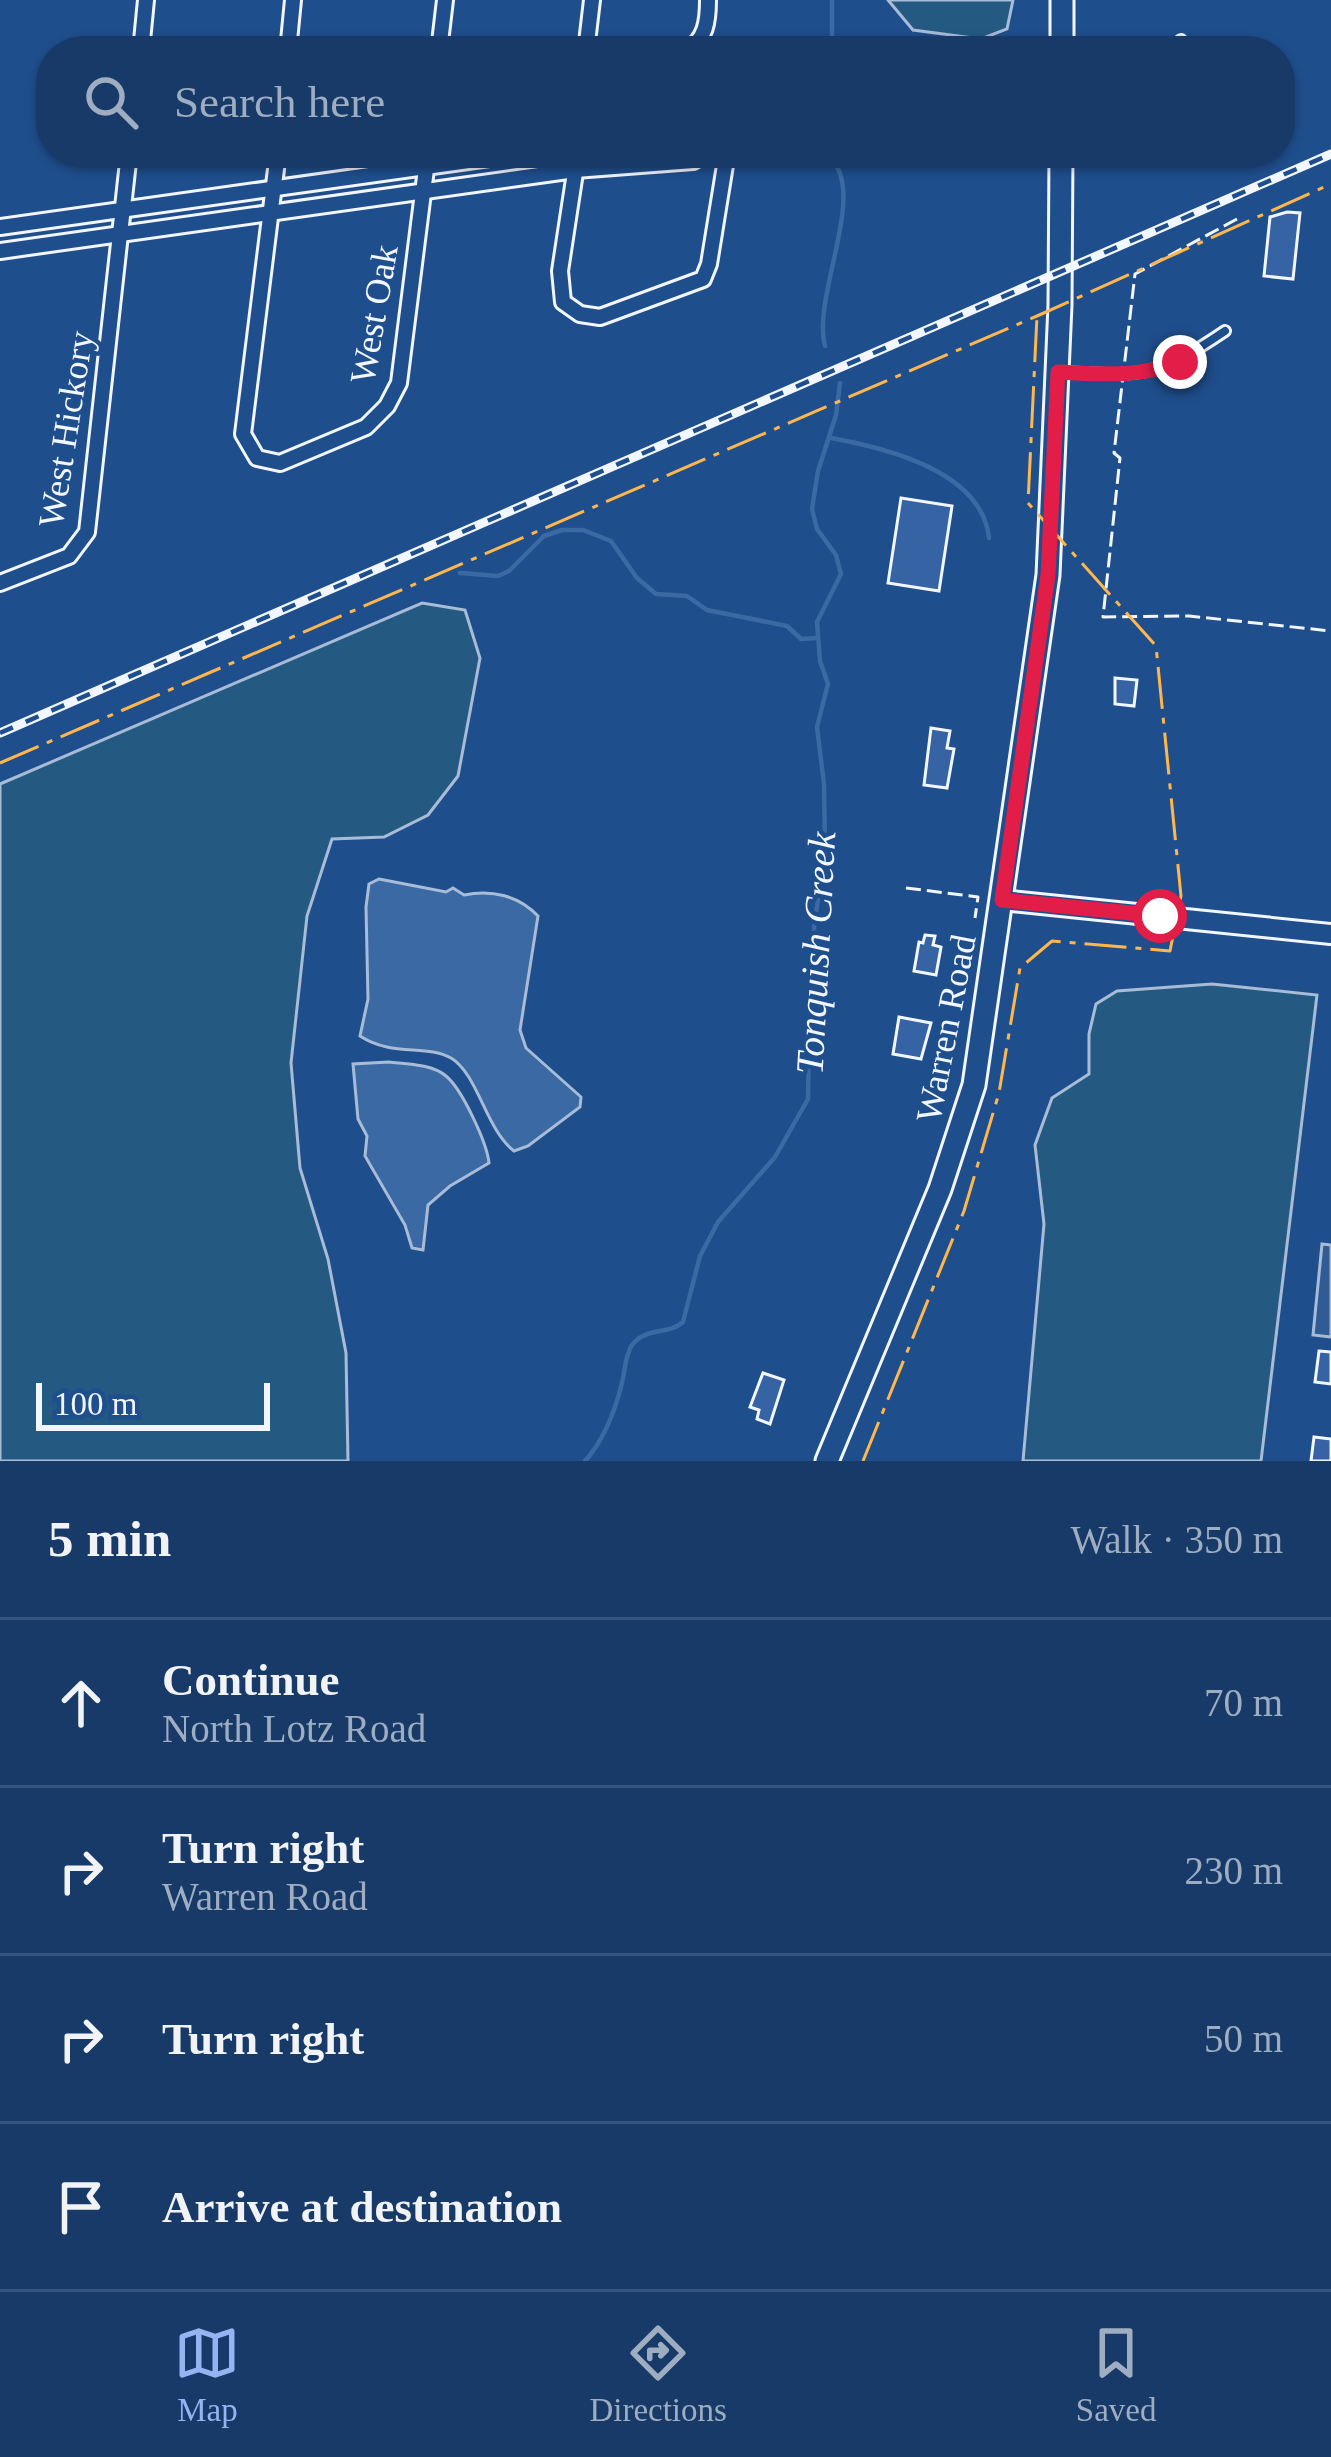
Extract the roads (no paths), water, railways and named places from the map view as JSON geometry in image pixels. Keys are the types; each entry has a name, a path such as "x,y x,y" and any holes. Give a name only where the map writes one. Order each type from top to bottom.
{"main road":[{"path":"1062,0 1062,36"},
{"name":"Warren Road","path":"827,1461 963,1127 974,1084 1048,575 1058,372 1061,168"}],"street":[{"path":"142,36 146,0"},
{"path":"289,36 293,0"},
{"path":"441,36 445,0"},
{"path":"588,36 592,0"},
{"path":"701,36 708,0"},
{"name":"West Hickory","path":"0,583 69,556 87,532 127,168"},
{"path":"271,210 277,168"},
{"path":"0,227 382,168"},
{"path":"423,193 426,168"},
{"path":"0,250 601,168"},
{"path":"575,170 560,271 563,302 580,314 600,317 703,279 725,168"},
{"name":"West Oak","path":"271,210 243,434 256,458 280,463 365,427 388,406 399,383 423,193"},
{"path":"1002,900 1331,934"}],"lane":[{"path":"1058,372 1151,373 1180,362 1225,331"}],"waterway":[{"name":"Tonquish Creek","path":"832,0 832,36"},
{"name":"Tonquish Creek","path":"825,346 825,302 843,199 836,168"},
{"name":"Tonquish Creek","path":"585,1461 612,1414 632,1345 643,1336 683,1322 700,1256 718,1222 775,1157 808,1099 814,927 825,851 817,727 828,684 820,661 817,622 841,574 812,509 840,383"},
{"path":"831,438 903,456 950,480 982,515 989,538"},
{"path":"460,573 498,576 544,536 583,530 611,541 637,578 656,594 687,596 707,610 787,626 801,639 817,638"}],"railway":[{"path":"0,733 1331,154"}]}
